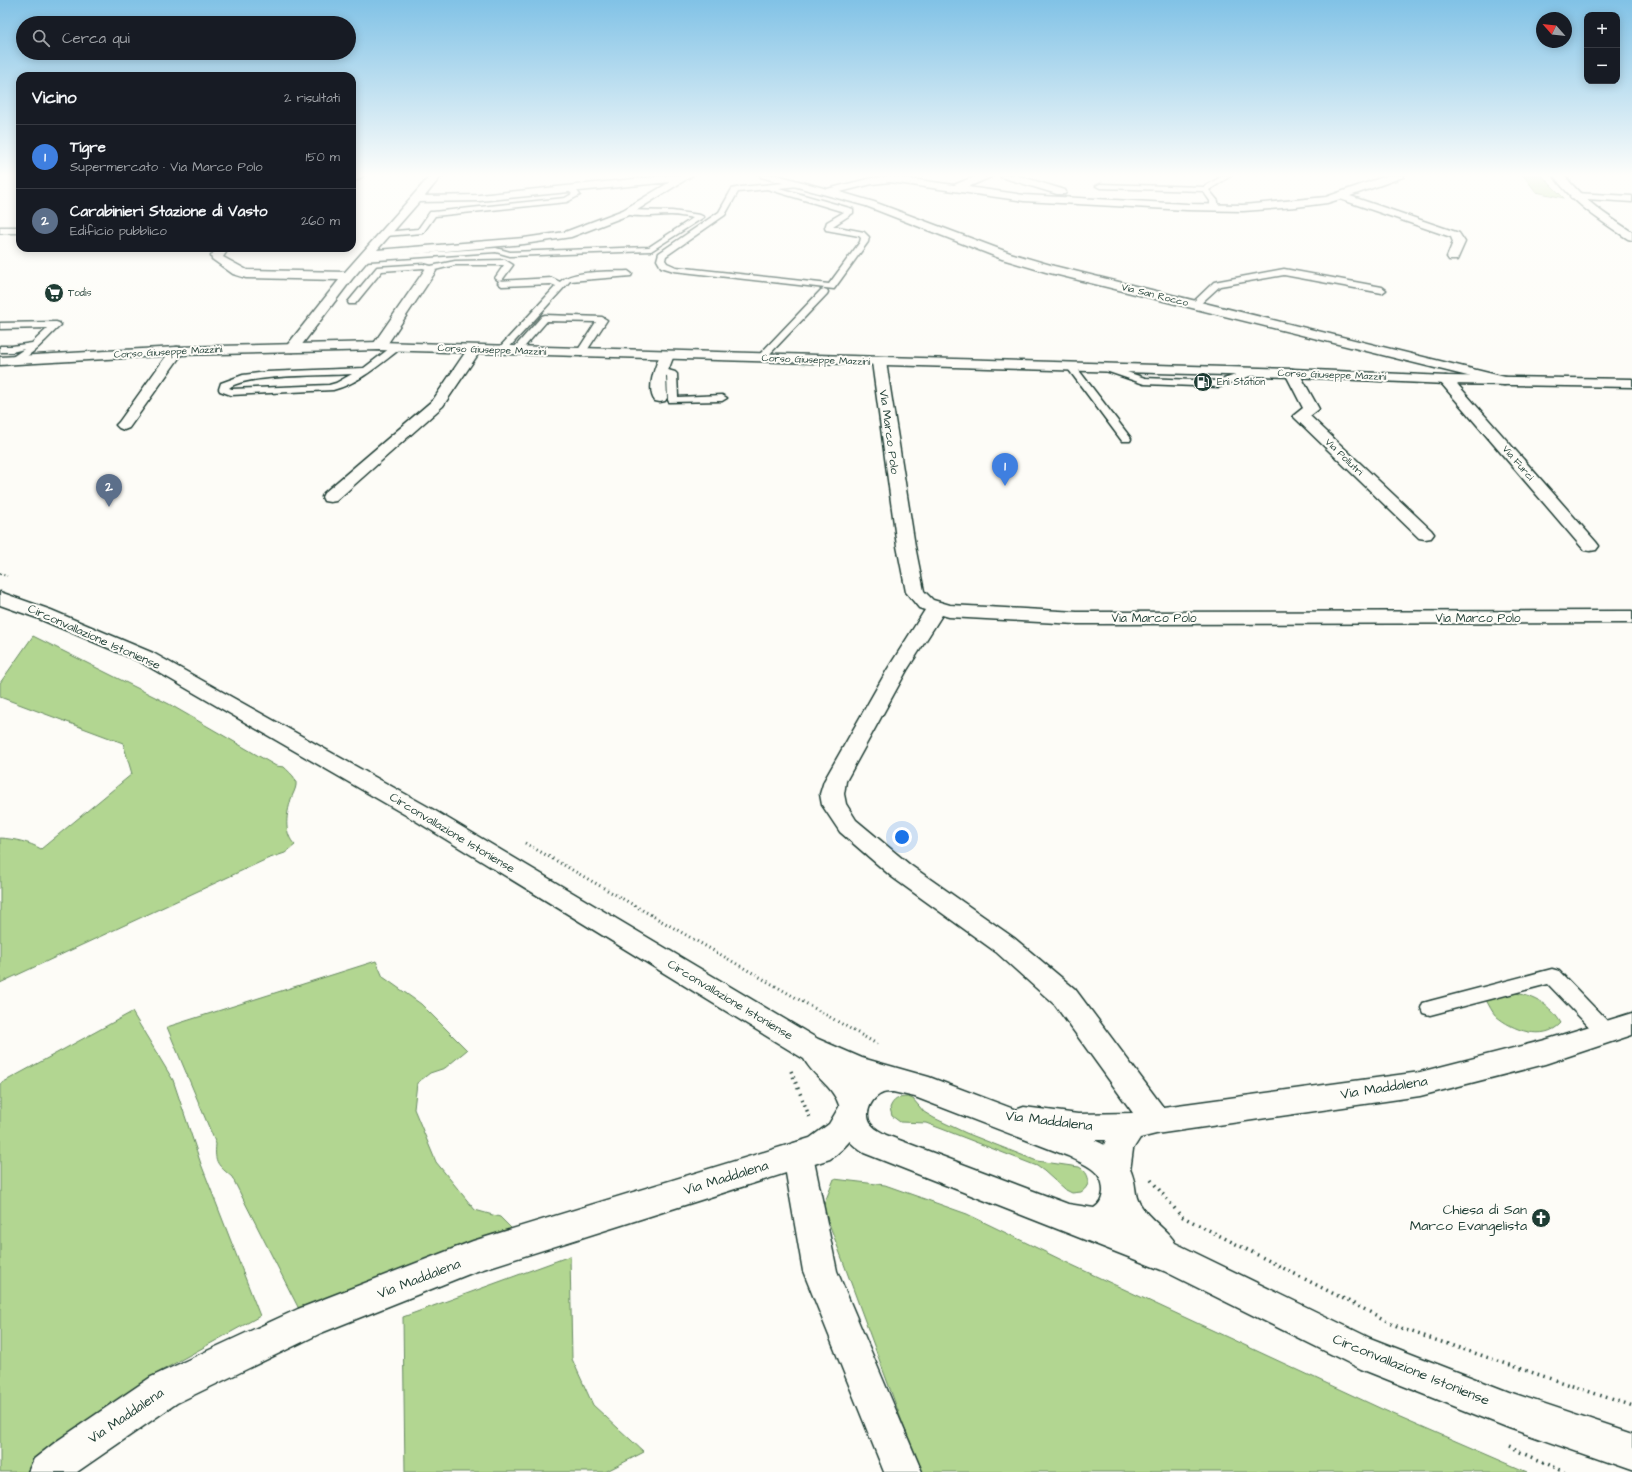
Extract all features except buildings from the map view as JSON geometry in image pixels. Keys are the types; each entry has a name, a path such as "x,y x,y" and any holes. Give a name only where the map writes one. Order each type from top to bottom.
{"street":[{"path":"292,348 348,276 376,244"},
{"path":"363,259 500,244"},
{"name":"Via San Rocco","path":"974,244 1006,256 1086,278 1504,381"},
{"path":"1453,257 1458,244"},
{"path":"220,252 217,256 218,259 237,271 246,274 348,276"},
{"path":"379,346 431,269"},
{"name":"Corso Giuseppe Mazzini","path":"7,360 177,351 379,346 879,362 1292,373 1446,380 1632,384"},
{"path":"330,497 438,403 474,350"},
{"path":"124,425 177,351"},
{"path":"660,398 659,376 667,355"},
{"name":"Via Marco Polo","path":"879,362 906,546 915,592 926,604 949,611 977,614 1077,618 1632,618"},
{"name":"Via Pollutri","path":"1292,373 1311,409 1301,416 1425,534"},
{"name":"Via Furci","path":"1446,380 1590,546"},
{"name":"Circonvallazione Istoniense","path":"0,598 44,614 146,657 424,815 808,1047 841,1063 865,1072 919,1086 992,1114"},
{"path":"937,607 897,670 835,781 832,794 834,805 848,826 860,838 901,871 1005,945 1065,997 1127,1152 1123,1207 1130,1220 1148,1239 1175,1260"},
{"name":"Via Maddalena","path":"992,1114 1078,1127 1127,1152 1420,1084 1545,1052 1619,1028"},
{"path":"808,1047 835,1074 854,1107 856,1125 862,1136 875,1144 1175,1260"},
{"name":"Via Maddalena","path":"808,1152 836,1138 847,1125 856,1098 866,1088 880,1081 896,1080"},
{"path":"992,1114 1091,1153 1111,1166 1127,1152"},
{"name":"Via Maddalena","path":"63,1466 164,1390 310,1321 473,1258 808,1152 846,1146 868,1146 895,1152"},
{"path":"808,1152 820,1271 903,1472"},
{"path":"1068,1219 1086,1223 1102,1221 1113,1211 1127,1152"},
{"name":"Circonvallazione Istoniense","path":"1175,1260 1361,1352 1509,1410 1632,1452"}],"lane":[{"path":"363,259 496,250 510,254 651,249 659,244"},
{"path":"677,244 662,255 661,260 664,265 674,269 828,289"},
{"path":"762,358 828,289 863,244"},
{"path":"363,259 457,258"},
{"path":"352,302 380,269 416,267 431,269 455,262 505,262 509,266 501,280 552,281 560,285"},
{"path":"1194,305 1217,284 1284,272 1382,290"},
{"path":"501,350 567,279 573,277 628,274"},
{"path":"516,351 545,318 602,320 582,353"},
{"path":"0,326 56,325 37,342 7,360"},
{"path":"0,349 22,347 37,342"},
{"path":"366,371 266,375 244,378 225,385 224,389 231,392 329,388 340,385 366,371 397,347"},
{"path":"1071,366 1126,439"},
{"path":"661,370 672,374 673,400 722,398"},
{"path":"1430,1008 1552,976 1619,1028"}],"path":[{"path":"0,574 15,579"},
{"path":"521,841 883,1048"},
{"path":"1127,1152 1181,1216 1403,1329 1632,1406"}],"green space":[{"path":"33,636 169,704 276,766 284,767 293,776 296,782 287,820 289,836 295,845 285,853 267,859 0,983 0,838 22,841 41,849 132,774 123,743 0,697 0,683"},
{"path":"376,961 383,977 421,1004 467,1050 445,1068 430,1073 417,1083 414,1109 436,1162 475,1210 500,1217 513,1230 300,1311 232,1177 216,1160 216,1144 167,1027"},
{"path":"1503,991 1529,996 1550,1009 1561,1023 1554,1029 1537,1033 1528,1032 1511,1026 1496,1016 1486,1000 1490,996"},
{"path":"132,1012 173,1080 201,1164 260,1316 152,1376 144,1395 34,1472 0,1472 0,1084"},
{"path":"908,1097 913,1099 924,1112 966,1133 1037,1161 1079,1167 1086,1172 1088,1179 1087,1186 1081,1192 1072,1193 1064,1189 1037,1166 926,1123 900,1122 892,1116 890,1108 893,1102 897,1099"},
{"path":"834,1179 885,1185 967,1214 1072,1265 1384,1410 1527,1472 923,1472 904,1427 823,1207"},
{"path":"570,1256 572,1359 593,1405 644,1452 605,1472 405,1472 403,1317"}],"place":[{"name":"Todis","path":"54,293"},
{"name":"Eni Station","path":"1203,382"},
{"name":"Tigre","path":"1005,486"},
{"name":"Carabinieri Stazione di Vasto","path":"109,507"},
{"name":"Chiesa di San Marco Evangelista","path":"1541,1218"}]}
